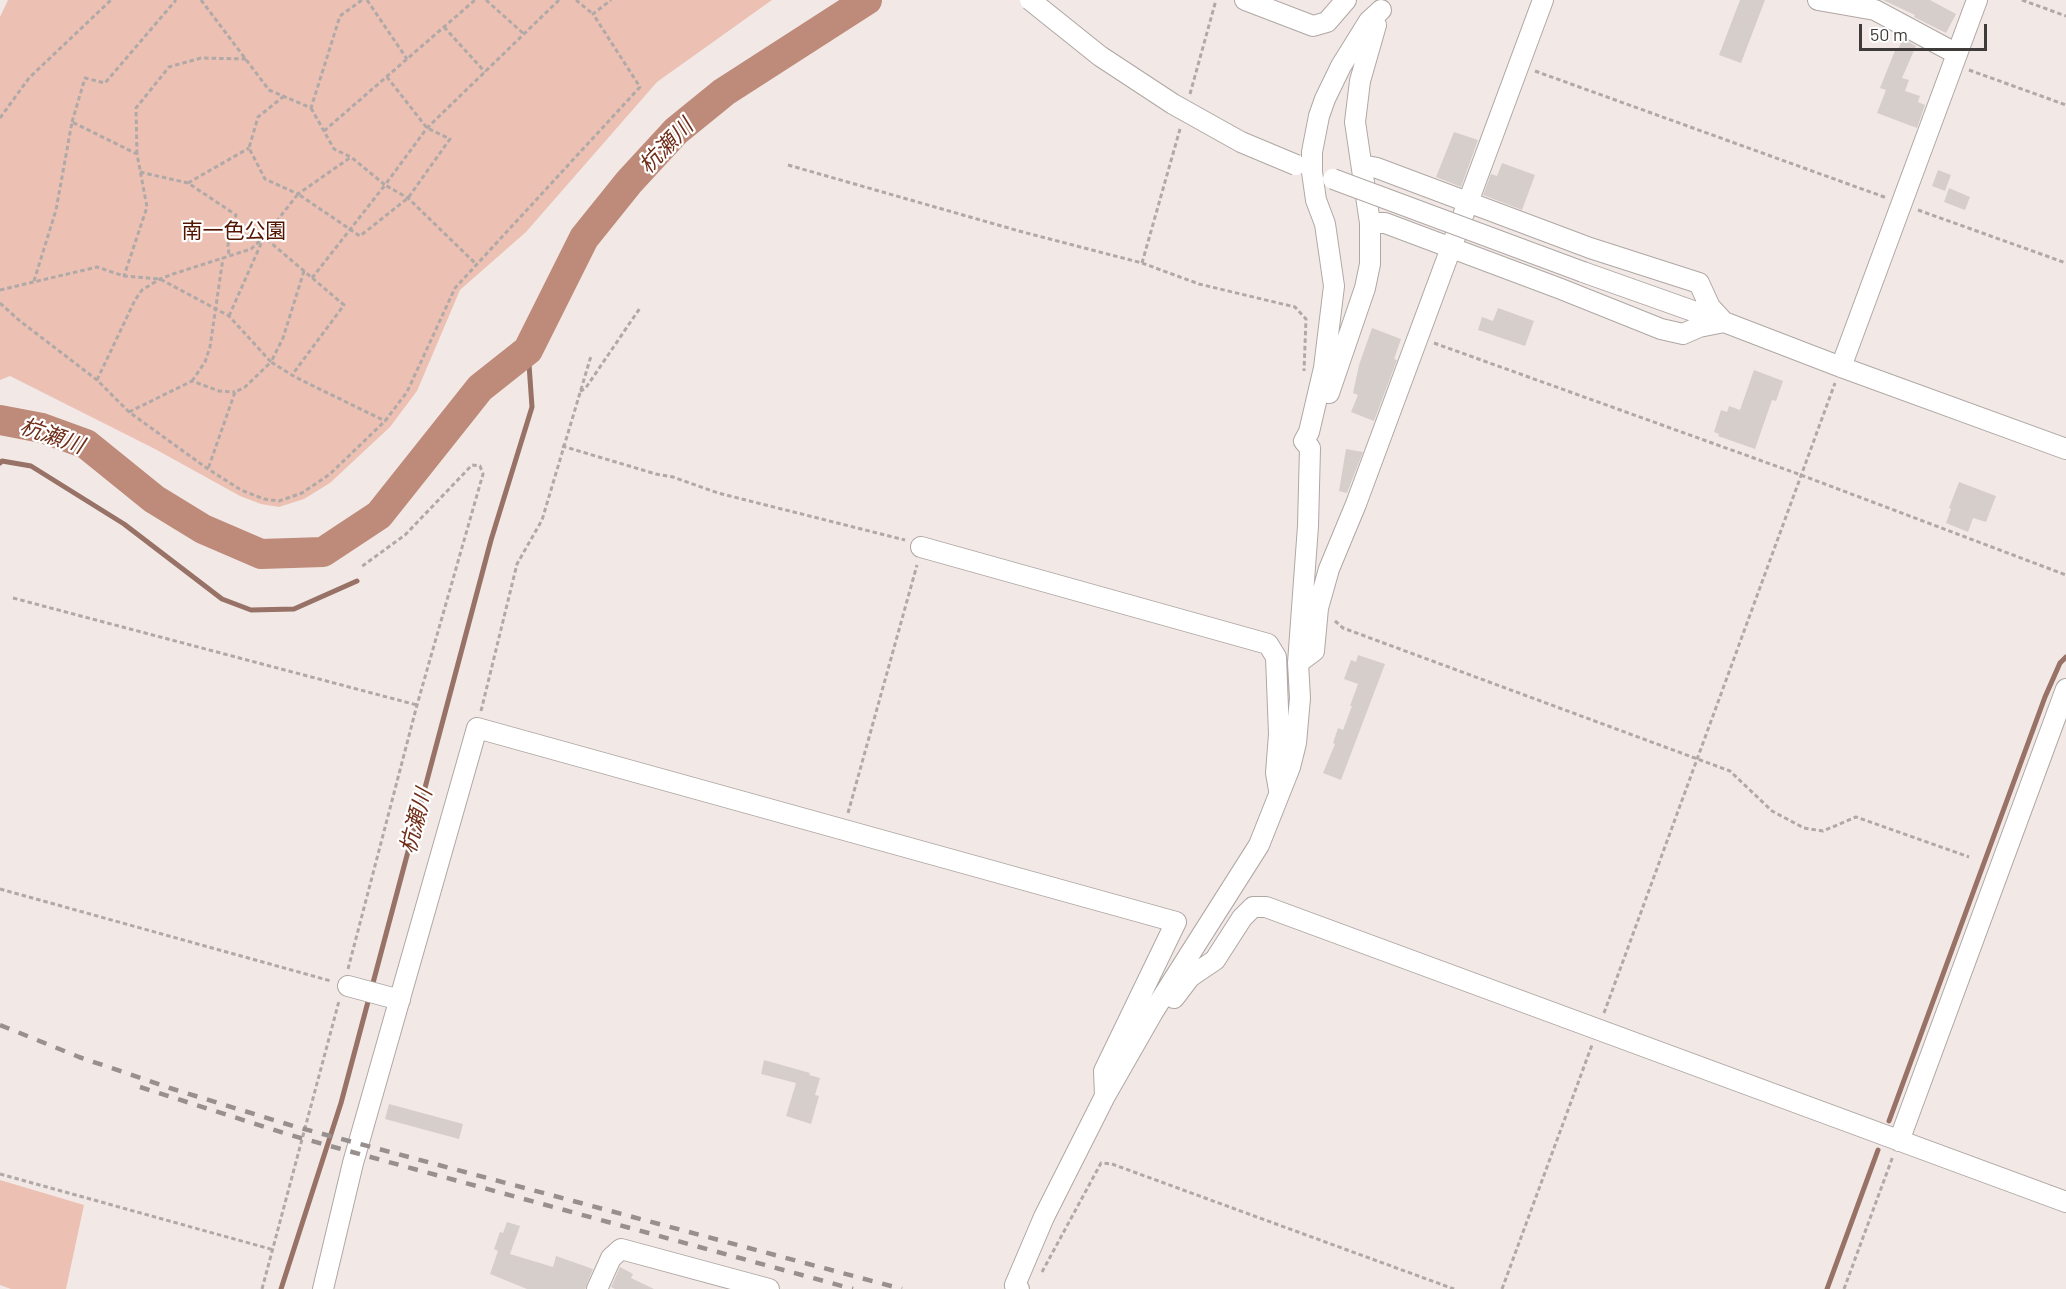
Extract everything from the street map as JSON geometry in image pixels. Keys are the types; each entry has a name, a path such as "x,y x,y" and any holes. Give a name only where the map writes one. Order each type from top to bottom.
{"street":[{"path":"1030,0 1100,56 1173,104 1241,142 1333,179 2066,449"},
{"path":"1245,0 1313,26 1327,22 1346,0"},
{"path":"1298,663 1314,651 1318,608 1329,569 1356,504 1543,0"},
{"path":"1818,0 1875,10 1955,59"},
{"path":"1840,367 1977,0"},
{"path":"1310,448 1304,441 1309,432 1324,368 1334,286 1325,224 1304,168 1325,99 1341,66 1369,21 1384,5"},
{"path":"1019,1289 1015,1285 1044,1217 1105,1096 1153,1012 1259,845 1290,767 1296,743 1300,698 1298,663 1308,526 1310,448 1365,288 1371,249 1370,223 1355,122 1369,45 1384,5"},
{"path":"1362,165 1377,168 1590,248 1699,283 1710,307 1724,322"},
{"path":"1370,223 1385,223 1661,329 1683,333 1724,322"},
{"path":"921,547 1268,644 1276,657 1279,734 1276,773 1278,789 1281,792"},
{"path":"1899,1141 2066,689"},
{"path":"323,1289 353,1163 397,999 477,728 1176,922 1104,1071 1105,1096"},
{"path":"1153,1012 1169,1005 1190,977 1215,960 1242,918 1253,907 1266,907 2066,1202"},
{"path":"346,985 397,999"},
{"path":"597,1289 611,1258 621,1249 769,1289"}],"path":[{"path":"0,118 30,78 111,0"},
{"path":"34,281 56,210 72,122 85,78 105,83 176,0"},
{"path":"201,0 269,90 311,108 334,149 351,157 385,185 408,198 477,265"},
{"path":"311,108 340,16 362,0"},
{"path":"367,0 407,59"},
{"path":"324,131 475,0"},
{"path":"486,0 524,34"},
{"path":"312,278 427,128 559,0"},
{"path":"0,303 98,380 129,412 241,490 264,499 279,501 302,493 330,474 385,421 407,392 455,288 640,87 593,14 576,0"},
{"path":"593,14 611,0"},
{"path":"1188,104 1216,0"},
{"path":"2022,0 2066,16"},
{"path":"444,27 485,72"},
{"path":"124,276 147,207 137,154 136,108 169,67 201,58 246,59"},
{"path":"1955,59 2066,105"},
{"path":"1518,65 2066,263"},
{"path":"284,96 258,117 249,148 265,179 298,194 360,236 408,198 450,139 427,128 387,77"},
{"path":"72,122 137,154"},
{"path":"1142,263 1181,125"},
{"path":"188,183 249,148"},
{"path":"98,380 135,300 142,290 160,279 251,249 264,237 298,194 351,157"},
{"path":"788,165 1008,228 1142,263 1198,284 1294,308 1306,319 1304,374"},
{"path":"140,172 188,183 236,215 228,245 229,256"},
{"path":"264,237 344,304 292,375"},
{"path":"229,316 264,237"},
{"path":"129,412 192,381 205,362 210,347 223,258"},
{"path":"0,290 97,267 124,276 160,279 229,316 271,362 292,375 385,421"},
{"path":"192,381 219,391 235,392 245,387 271,362 283,338 304,270"},
{"path":"580,390 585,389 640,308"},
{"path":"1417,337 1801,475 2066,575"},
{"path":"477,728 517,564 542,520 562,446 591,356"},
{"path":"1697,758 1840,367"},
{"path":"208,469 235,392"},
{"path":"562,446 673,477 718,493 909,541 921,547 844,829"},
{"path":"262,1289 346,985 417,705 483,474 480,466 472,465 405,535 362,567"},
{"path":"13,598 417,705"},
{"path":"1332,619 1344,628 1730,771 1772,811 1804,828 1823,831 1856,817 1969,857"},
{"path":"0,889 346,985"},
{"path":"1844,1289 1899,1141"},
{"path":"1040,1276 1101,1163 1112,1164 1454,1289"},
{"path":"0,1174 274,1250"}],"green space":[{"name":"南一色公園","path":"8,0 772,0 657,82 526,232 460,290 417,391 390,427 330,483 304,499 279,507 261,504 240,496 155,449 10,376 0,380 0,17"},
{"path":"0,1180 84,1205 66,1289 11,1289 0,1285"}],"building":[{"path":"1740,0 1765,0 1741,63 1719,55"},
{"path":"1883,0 1930,0 1956,14 1946,33"},
{"path":"1903,39 1916,46 1902,78 1909,80 1905,91 1920,96 1918,102 1925,105 1917,128 1877,113 1886,90 1880,88 1896,48 1898,49"},
{"path":"1454,132 1478,140 1461,187 1436,177"},
{"path":"1502,163 1535,175 1522,210 1483,195 1491,174 1497,176"},
{"path":"1938,170 1951,175 1945,191 1932,186"},
{"path":"1949,188 1970,197 1965,210 1944,202"},
{"path":"1498,308 1534,321 1525,346 1478,330 1482,317 1493,321"},
{"path":"1372,328 1401,339 1394,359 1397,360 1374,421 1351,412 1358,395 1353,393 1359,365"},
{"path":"1754,370 1783,381 1776,401 1772,400 1755,449 1718,436 1719,434 1714,432 1721,410 1727,412 1729,406 1740,410"},
{"path":"1346,449 1363,452 1347,493 1339,491"},
{"path":"1959,482 1996,496 1986,522 1973,518 1968,532 1946,523"},
{"path":"1358,655 1385,664 1341,780 1323,773 1335,744 1333,743 1338,728 1343,730 1352,706 1350,706 1358,684 1344,679 1351,660 1356,662"},
{"path":"764,1060 820,1078 815,1095 819,1096 811,1124 786,1116 796,1083 761,1074"},
{"path":"389,1104 463,1124 459,1139 385,1119"},
{"path":"507,1222 520,1226 510,1254 553,1267 556,1256 593,1269 585,1289 527,1289 490,1274 498,1251 494,1249 500,1232 503,1233"},
{"path":"620,1267 633,1274 631,1278 654,1289 615,1289 611,1287"}],"waterway":[{"name":"杭瀬川","path":"0,420 42,428 86,444 154,499 203,529 261,554 323,552 379,515 480,388 528,350 584,238 629,182 676,131 724,92 867,0"},
{"name":"杭瀬川","path":"281,1289 341,1103 491,540 532,407 528,350"},
{"path":"0,463 2,461 31,466 124,524 222,599 251,610 294,609 357,581"},
{"path":"1889,1121 2045,697 2060,663 2066,657"},
{"path":"1827,1289 1878,1150"}],"railway":[{"path":"0,1025 79,1057 293,1126 902,1289"},
{"path":"140,1087 290,1135 853,1289"}]}
